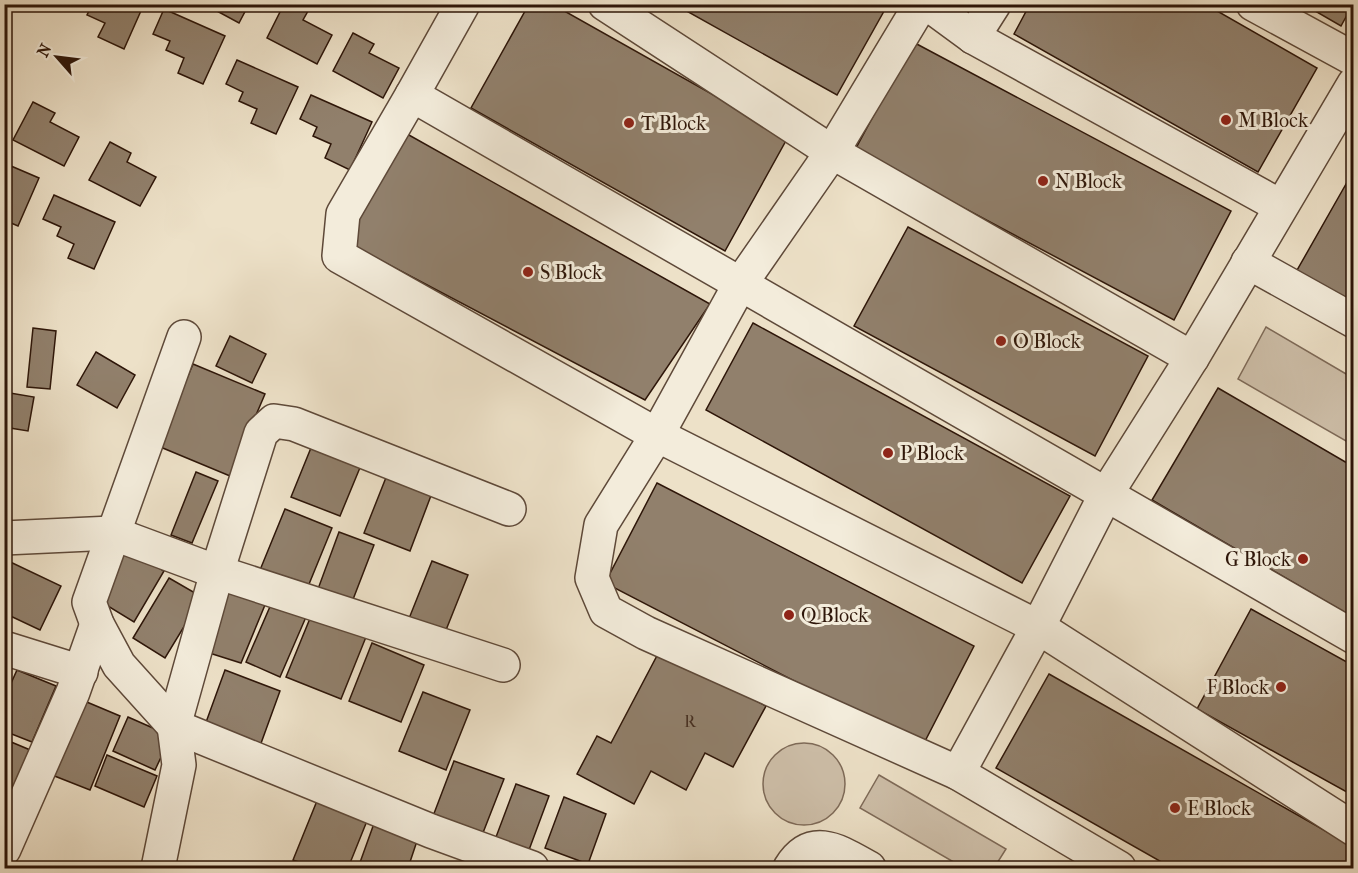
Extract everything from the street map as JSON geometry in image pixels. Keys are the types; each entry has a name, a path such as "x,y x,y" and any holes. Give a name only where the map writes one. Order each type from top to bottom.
{"street":[{"path":"463,4 343,214 339,256 657,435 1038,627 1353,830"},
{"path":"605,4 832,152 1192,358"},
{"path":"921,4 832,152 739,286 657,435 601,525 592,578 606,612 646,633 958,773 1119,868"},
{"path":"928,4 973,37 1280,206"},
{"path":"973,37 994,4"},
{"path":"1253,4 1353,59"},
{"path":"958,773 1038,627 1105,496 1192,358 1280,206 1343,123 1353,84"},
{"path":"412,94 739,286 1353,637"},
{"path":"1248,262 1353,321"},
{"path":"184,337 89,602 97,624 119,665 174,726 431,831 532,868"},
{"path":"158,868 179,765 174,726 217,572 261,433 274,421 294,424 509,509"},
{"path":"4,538 112,533 217,572 503,665"},
{"path":"4,849 81,672 97,624"},
{"path":"4,648 81,672"},
{"path":"790,868 799,854 819,847 839,852 869,868"}],"shaded area":[{"path":"1266,327 1353,378 1353,445 1238,379"},
{"path":"804,743 827,750 833,755 838,761 845,784 838,807 833,813 827,818 804,825 781,818 775,813 770,807 763,784 770,761 775,755 781,750"},
{"path":"879,775 1006,849 994,868 964,868 860,808"}],"building":[{"path":"87,4 144,4 124,49 98,37 105,23 87,15 91,7"},
{"path":"204,4 249,4 239,23"},
{"path":"284,4 296,4 308,11 303,20 332,35 317,64 267,38"},
{"name":"T Block","path":"529,4 552,4 788,137 725,251 471,108"},
{"path":"674,4 888,4 837,95"},
{"name":"M Block","path":"1030,4 1205,4 1317,68 1258,172 1014,34"},
{"path":"1303,4 1353,4 1341,26"},
{"path":"164,9 225,36 203,84 178,73 184,58 166,50 170,41 153,34"},
{"path":"353,33 374,44 369,53 399,68 383,98 333,71"},
{"name":"N Block","path":"913,42 1231,211 1174,320 855,150"},
{"path":"237,60 298,87 276,134 251,123 257,109 239,101 243,92 226,84"},
{"path":"311,95 372,122 350,170 325,158 331,144 313,136 317,127 300,119"},
{"path":"33,102 55,113 50,122 79,137 64,166 13,140"},
{"name":"S Block","path":"400,130 710,304 645,400 342,240"},
{"path":"110,142 131,153 127,162 156,177 140,206 89,180"},
{"path":"4,163 39,178 18,226 4,220"},
{"path":"1354,170 1354,304 1296,272"},
{"path":"54,195 115,222 94,269 68,258 74,244 57,236 61,227 43,219"},
{"name":"O Block","path":"908,227 1148,356 1095,456 854,326"},
{"name":"P Block","path":"753,323 1070,496 1022,583 706,410"},
{"path":"33,328 56,331 50,389 27,387"},
{"path":"230,336 266,354 252,383 216,366"},
{"path":"96,352 135,375 117,408 77,385"},
{"path":"193,364 265,394 230,476 158,446"},
{"name":"G Block","path":"1218,388 1354,467 1354,618 1152,500"},
{"path":"4,392 34,397 28,431 4,427"},
{"path":"315,438 364,458 340,516 291,497"},
{"path":"196,472 218,481 192,543 171,535"},
{"path":"387,475 432,493 410,551 364,533"},
{"name":"Q Block","path":"657,483 974,646 922,747 605,583"},
{"path":"285,509 332,528 307,589 260,570"},
{"path":"339,532 374,545 352,602 318,589"},
{"path":"127,549 164,571 134,622 98,600"},
{"path":"4,559 61,586 40,630 4,613"},
{"path":"432,561 468,575 444,635 408,621"},
{"path":"169,578 202,597 165,658 133,638"},
{"path":"227,590 265,605 241,663 203,651"},
{"path":"272,602 306,617 280,677 246,662"},
{"name":"F Block","path":"1251,609 1354,666 1354,796 1197,709"},
{"path":"311,616 366,637 341,699 286,677"},
{"path":"372,643 424,665 401,722 349,701"},
{"path":"660,650 766,706 733,767 705,753 686,790 651,771 634,804 577,774 597,736 611,743"},
{"path":"17,670 56,686 32,742 4,731 4,699"},
{"path":"225,670 280,691 260,746 205,725"},
{"name":"E Block","path":"1049,674 1354,847 1354,868 1172,868 996,768"},
{"path":"423,692 470,710 446,770 399,751"},
{"path":"82,700 120,716 90,790 52,775"},
{"path":"128,717 171,736 155,770 113,751"},
{"path":"4,739 35,752 14,802 4,798"},
{"path":"107,755 157,776 144,807 95,786"},
{"path":"454,761 504,779 479,843 430,824"},
{"path":"516,784 549,796 526,858 493,845"},
{"path":"321,791 371,811 348,868 316,868 293,860"},
{"path":"564,797 606,814 588,864 545,848"},
{"path":"376,818 420,832 408,868 358,868"}],"place":[{"name":"M Block","path":"1226,120"},
{"name":"T Block","path":"629,123"},
{"name":"N Block","path":"1043,181"},
{"name":"S Block","path":"528,272"},
{"name":"O Block","path":"1001,341"},
{"name":"P Block","path":"888,453"},
{"name":"G Block","path":"1303,559"},
{"name":"Q Block","path":"789,615"},
{"name":"F Block","path":"1281,687"},
{"name":"E Block","path":"1175,808"}]}
